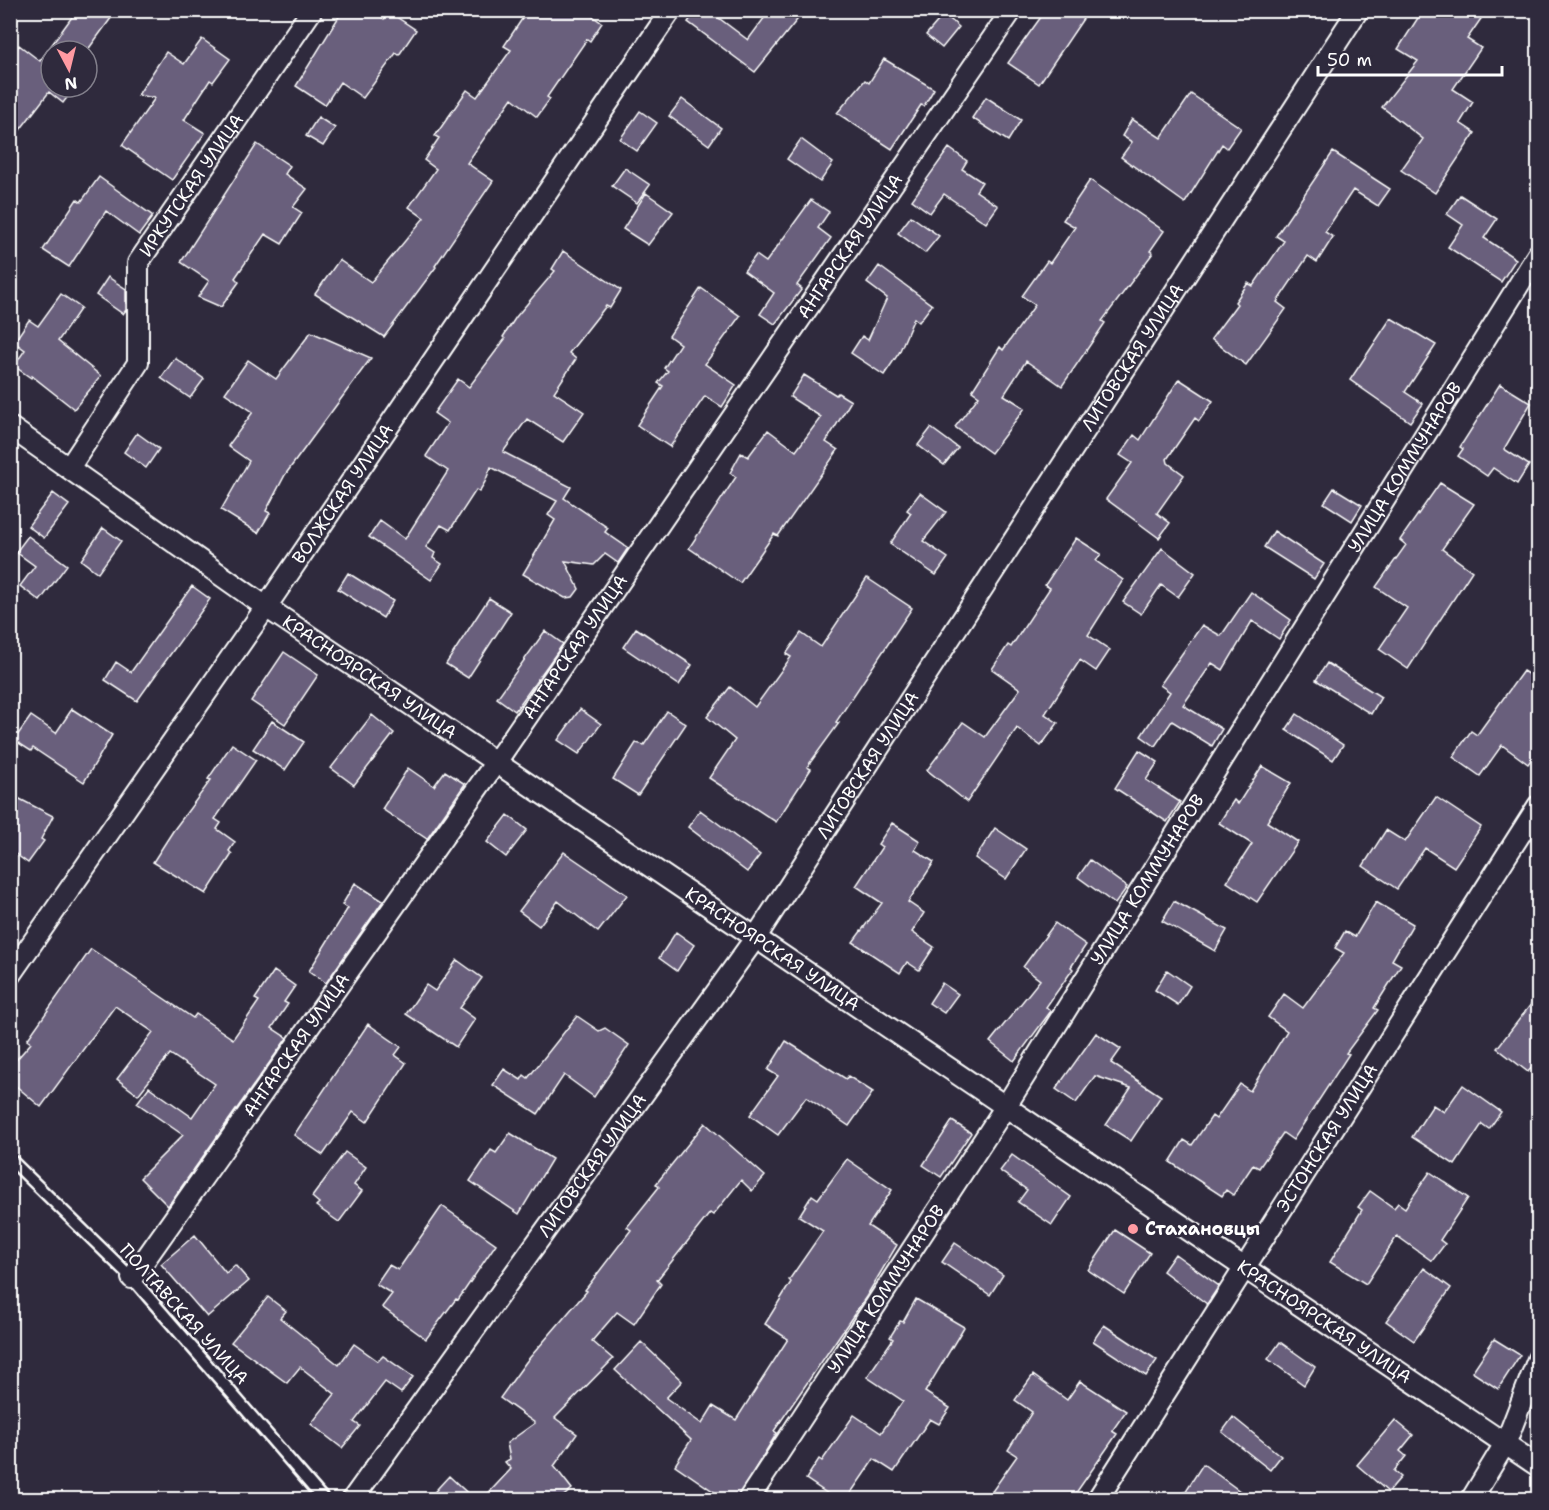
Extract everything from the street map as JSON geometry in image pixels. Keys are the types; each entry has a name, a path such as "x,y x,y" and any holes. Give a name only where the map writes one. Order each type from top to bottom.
{"street":[{"name":"ИРКУТСКАЯ УЛИЦА","path":"69,468 138,363 138,263 312,10"},
{"name":"ВОЛЖСКАЯ УЛИЦА","path":"10,975 266,607 670,10"},
{"name":"АНГАРСКАЯ УЛИЦА","path":"132,1278 496,762 1012,10"},
{"name":"ЛИТОВСКАЯ УЛИЦА","path":"352,1500 756,938 1358,10"},
{"name":"УЛИЦА КОММУНАРОВ","path":"748,1500 1006,1106 1539,254"},
{"name":"КРАСНОЯРСКАЯ УЛИЦА","path":"10,427 266,607 1539,1466"},
{"name":"ЭСТОНСКАЯ УЛИЦА","path":"1096,1500 1243,1266 1539,806"},
{"path":"1471,1500 1506,1442 1539,1359"}],"lane":[{"name":"ПОЛТАВСКАЯ УЛИЦА","path":"10,1159 132,1278 324,1500"}],"building":[{"path":"77,10 117,10 96,39 56,39"},
{"path":"343,10 371,10 384,19 389,12 416,30 399,55 396,53 363,98 340,82 325,105 296,86"},
{"path":"528,10 584,10 602,23 590,41 587,39 547,97 550,99 537,117 512,98 467,163 493,181 436,267 384,337 315,294 339,260 371,282 424,218 409,207 436,169 424,160 439,138 435,136 467,90 477,97 511,50 504,46"},
{"path":"697,10 708,10 748,40 765,17 756,10 805,10 755,72 688,22"},
{"path":"1046,10 1089,10 1039,84 1008,63"},
{"path":"1423,10 1487,10 1467,39 1481,48 1453,89 1473,102 1460,123 1475,133 1435,193 1401,170 1423,139 1382,107 1418,61 1398,49"},
{"path":"944,14 959,27 942,48 926,35"},
{"path":"202,39 230,59 213,82 210,80 184,120 205,133 172,180 122,145 155,98 138,95 166,52 184,64"},
{"path":"19,45 39,60 39,99 44,99 10,143 10,58"},
{"path":"884,59 934,89 892,149 837,113 865,80 869,83"},
{"path":"1191,94 1241,128 1227,148 1222,144 1185,203 1121,157 1132,142 1122,136 1132,119 1161,138"},
{"path":"986,97 1021,120 1008,141 972,118"},
{"path":"682,99 721,128 709,145 669,116"},
{"path":"640,111 657,123 637,151 620,139"},
{"path":"318,117 335,128 323,146 306,136"},
{"path":"801,139 833,163 820,182 787,159"},
{"path":"257,144 290,166 285,174 307,189 293,207 302,213 282,244 265,234 235,278 239,282 221,307 198,297 209,281 181,262"},
{"path":"949,148 967,161 962,169 982,182 976,191 998,206 986,223 944,194 930,213 912,200"},
{"path":"1333,152 1390,189 1378,206 1353,190 1325,232 1333,237 1317,262 1308,256 1277,302 1286,309 1246,365 1211,339 1237,304 1235,302 1248,283 1253,286 1284,241 1276,236"},
{"path":"625,168 650,185 637,203 612,186"},
{"path":"99,177 153,216 139,235 106,211 69,267 43,250 77,199 81,202"},
{"path":"1090,180 1164,231 1150,251 1153,253 1102,321 1105,323 1062,386 1026,361 1004,395 1025,408 991,453 955,427 979,396 972,391 1000,347 1003,350 1035,305 1022,296 1047,261 1050,263 1075,227 1063,220"},
{"path":"646,193 673,212 648,245 623,229"},
{"path":"1460,195 1497,219 1484,238 1516,259 1501,282 1448,247 1463,225 1447,214"},
{"path":"811,200 829,212 818,228 831,238 797,285 802,289 775,324 760,314 774,293 744,271 756,255 766,262"},
{"path":"911,216 939,236 925,253 898,233"},
{"path":"563,251 621,290 610,308 606,306 569,353 576,359 554,392 584,412 563,442 527,419 503,452 571,487 564,498 608,528 605,532 628,548 618,563 605,554 594,565 565,561 579,589 573,597 565,598 523,574 555,520 548,515 557,501 491,467 479,492 476,490 450,530 441,525 426,547 435,553 433,558 442,564 431,580 369,537 380,521 405,539 448,471 426,456 448,423 434,413 458,379 469,387 505,339 503,337 516,317 555,271 552,269"},
{"path":"879,266 932,305 919,322 914,318 899,353 884,375 851,353 862,336 868,340 887,298 867,283"},
{"path":"108,277 126,289 126,310 123,314 96,295"},
{"path":"701,288 740,316 705,364 736,385 722,407 705,396 670,447 637,425 663,386 658,383 668,371 664,368 680,344 669,336"},
{"path":"61,294 81,308 58,341 101,376 74,409 32,376 31,378 14,366 25,350 14,342 29,320 38,326"},
{"path":"1391,318 1436,345 1405,392 1423,404 1410,422 1350,380"},
{"path":"311,332 371,358 285,475 266,511 270,513 258,533 221,510 249,461 228,446 253,412 225,393 248,360 276,379"},
{"path":"175,358 204,379 190,398 161,378"},
{"path":"804,375 836,395 838,393 851,401 826,442 838,450 778,536 774,534 740,583 689,548 736,477 730,473 741,453 748,457 768,430 796,451 821,417 790,397"},
{"path":"1179,379 1213,401 1199,421 1195,418 1167,459 1168,463 1184,475 1157,513 1170,523 1159,538 1106,499 1132,463 1120,455 1134,435 1140,440"},
{"path":"1500,384 1531,403 1504,449 1529,465 1517,484 1493,468 1487,476 1458,456 1463,449 1460,447"},
{"path":"931,428 958,448 944,465 918,445"},
{"path":"137,433 159,449 146,468 124,452"},
{"path":"1440,483 1474,504 1442,549 1472,571 1408,669 1379,649 1407,608 1376,587 1406,545 1400,540"},
{"path":"1334,488 1362,505 1352,521 1324,503"},
{"path":"53,493 69,505 44,538 28,526"},
{"path":"920,493 946,512 923,541 948,558 936,575 890,544 911,513 907,510"},
{"path":"103,528 121,541 98,573 81,560"},
{"path":"1274,531 1324,564 1314,579 1264,547"},
{"path":"28,536 67,565 40,601 20,586 35,566 16,552"},
{"path":"1076,538 1101,554 1096,561 1123,580 1088,635 1110,650 1096,671 1080,660 1045,714 1058,723 1041,746 1017,728 967,802 927,770 963,722 985,737 1020,689 992,669 1008,645 1011,647 1050,588 1045,585"},
{"path":"1162,548 1195,573 1178,597 1161,585 1141,614 1123,602"},
{"path":"348,573 393,601 383,618 338,589"},
{"path":"867,578 912,608 836,722 839,723 807,767 811,769 776,822 709,778 735,740 707,717 730,687 755,707 791,657 786,654 801,633 821,647"},
{"path":"192,586 210,599 137,701 105,680 116,662 131,672"},
{"path":"1251,592 1291,620 1279,639 1252,621 1223,670 1212,663 1183,705 1222,729 1212,746 1172,721 1155,746 1141,736 1170,692 1160,685 1202,625 1221,636"},
{"path":"489,598 511,612 468,678 446,664"},
{"path":"636,628 692,665 679,685 623,647"},
{"path":"545,631 563,644 515,711 497,698"},
{"path":"284,652 318,675 285,724 251,701"},
{"path":"1327,663 1381,697 1371,714 1316,680"},
{"path":"1523,671 1539,681 1539,749 1528,764 1502,745 1480,776 1453,757 1471,731 1477,735"},
{"path":"72,709 112,735 84,782 33,748 31,751 14,740 31,716 56,733"},
{"path":"580,709 601,724 579,754 558,740"},
{"path":"667,711 686,724 638,795 613,779 636,743 644,745"},
{"path":"1297,714 1343,745 1333,760 1286,730"},
{"path":"372,715 394,733 354,785 331,768"},
{"path":"272,721 304,742 285,770 253,749"},
{"path":"232,744 256,760 215,819 221,823 217,829 235,842 229,851 232,854 206,894 153,862 211,780 208,779"},
{"path":"1139,750 1158,762 1146,780 1180,802 1167,822 1115,788"},
{"path":"1262,766 1291,783 1267,822 1298,842 1257,902 1227,882 1252,844 1219,823 1234,800 1238,804"},
{"path":"408,768 434,786 445,771 465,784 427,839 382,809"},
{"path":"10,794 53,816 41,839 44,841 28,863 10,850"},
{"path":"1436,797 1481,827 1454,867 1425,848 1397,889 1363,866 1386,830 1405,842"},
{"path":"700,810 760,855 747,872 688,827"},
{"path":"508,815 527,830 506,857 487,842"},
{"path":"892,823 920,841 915,850 934,862 908,902 924,913 912,932 934,947 919,970 907,962 900,973 853,942 882,903 856,886 882,847 878,844"},
{"path":"995,828 1026,849 1006,879 975,858"},
{"path":"564,852 627,895 598,932 558,901 539,926 519,911"},
{"path":"1090,860 1127,887 1115,904 1078,877"},
{"path":"355,883 383,901 326,983 309,971 348,908 342,905"},
{"path":"1174,901 1227,930 1215,951 1162,921"},
{"path":"1376,902 1413,924 1392,960 1401,965 1374,1008 1378,1010 1346,1053 1349,1054 1293,1140 1283,1133 1259,1168 1253,1165 1233,1195 1226,1190 1222,1196 1170,1162 1184,1140 1192,1145 1212,1116 1216,1119 1240,1084 1250,1091 1287,1031 1268,1017 1284,994 1303,1008 1344,953 1335,948 1345,931 1355,937"},
{"path":"1055,923 1086,945 1071,967 1073,969 1046,1007 1051,1011 1014,1061 990,1042 1040,980 1023,967"},
{"path":"676,932 694,945 677,971 659,958"},
{"path":"91,949 193,1018 196,1014 233,1039 259,1001 255,999 274,971 295,986 284,1002 288,1004 272,1028 287,1038 168,1206 140,1178 183,1135 137,1103 149,1087 192,1117 215,1084 170,1054 138,1095 117,1079 153,1032 115,1006 41,1107 10,1081 10,1067 31,1043 27,1040"},
{"path":"457,960 482,978 460,1008 475,1019 456,1047 406,1014 426,985 435,991"},
{"path":"1167,970 1190,986 1178,1005 1155,990"},
{"path":"942,983 958,994 944,1013 929,1003"},
{"path":"1539,994 1539,1058 1528,1072 1497,1048"},
{"path":"577,1016 599,1031 605,1028 629,1045 594,1097 564,1075 538,1114 493,1085 504,1069 521,1080 524,1075 528,1078"},
{"path":"368,1024 401,1047 395,1055 406,1063 367,1122 353,1112 323,1155 294,1135"},
{"path":"1096,1033 1121,1049 1111,1063 1161,1096 1131,1141 1106,1125 1131,1088 1095,1076 1076,1103 1056,1089"},
{"path":"786,1041 846,1079 848,1076 873,1092 849,1126 806,1097 778,1135 750,1115 778,1076 768,1070"},
{"path":"1463,1085 1501,1112 1489,1129 1482,1124 1455,1165 1412,1137 1433,1105 1444,1112"},
{"path":"952,1121 971,1133 941,1177 923,1165"},
{"path":"705,1123 765,1176 752,1191 741,1180 713,1215 710,1213 657,1280 661,1284 634,1324 617,1312 592,1341 613,1359 555,1418 577,1434 554,1466 572,1489 559,1500 482,1500 511,1469 505,1462 510,1459 507,1443 535,1423 500,1398 526,1362 587,1291 585,1290 631,1230 627,1227 659,1187 656,1184"},
{"path":"510,1133 552,1159 519,1214 470,1181 491,1150 496,1153"},
{"path":"345,1152 366,1167 354,1185 362,1191 339,1222 316,1206 319,1203 312,1197"},
{"path":"1012,1155 1071,1197 1052,1225 1018,1202 1027,1190 1000,1171"},
{"path":"847,1159 892,1190 868,1226 897,1245 866,1297 774,1431 777,1433 736,1500 726,1500 675,1465 691,1440 615,1370 641,1342 682,1381 666,1398 702,1424 713,1406 736,1420 788,1339 765,1324 791,1282 789,1280 823,1231 799,1216 812,1195 818,1199"},
{"path":"1430,1172 1468,1198 1440,1240 1445,1244 1432,1261 1397,1236 1366,1284 1330,1262 1362,1210 1358,1207 1370,1191 1394,1208 1398,1203 1405,1208"},
{"path":"442,1206 496,1244 458,1300 456,1299 426,1339 382,1307 392,1294 376,1284 389,1265 398,1270"},
{"path":"1115,1230 1150,1253 1124,1294 1088,1270"},
{"path":"195,1235 226,1273 235,1265 249,1281 207,1317 161,1264"},
{"path":"955,1243 1003,1275 990,1295 942,1262"},
{"path":"1175,1254 1219,1286 1207,1304 1163,1271"},
{"path":"1424,1268 1451,1288 1414,1341 1386,1321"},
{"path":"268,1297 286,1311 280,1318 339,1365 354,1344 378,1361 383,1356 413,1377 401,1393 385,1382 354,1422 360,1426 342,1448 311,1424 335,1394 300,1367 287,1383 231,1342"},
{"path":"916,1299 964,1327 925,1392 950,1408 939,1424 930,1419 894,1472 874,1459 846,1500 837,1500 806,1479 819,1459 822,1461 854,1415 881,1433 903,1401 867,1377 893,1339 890,1337 900,1321 903,1322"},
{"path":"1104,1325 1157,1360 1146,1376 1093,1341"},
{"path":"1494,1339 1520,1355 1498,1389 1472,1372"},
{"path":"1280,1342 1315,1367 1304,1385 1268,1359"},
{"path":"1033,1375 1067,1400 1080,1381 1126,1411 1112,1431 1117,1434 1071,1500 986,1500 1017,1456 1008,1450 1032,1412 1015,1400"},
{"path":"1233,1417 1281,1456 1270,1470 1222,1432"},
{"path":"1395,1420 1413,1435 1400,1451 1406,1456 1394,1471 1401,1477 1388,1492 1357,1465"},
{"path":"1203,1464 1252,1500 1180,1500"},
{"path":"449,1476 475,1500 427,1500"}],"place":[{"name":"Стахановцы","path":"1133,1229"}]}
